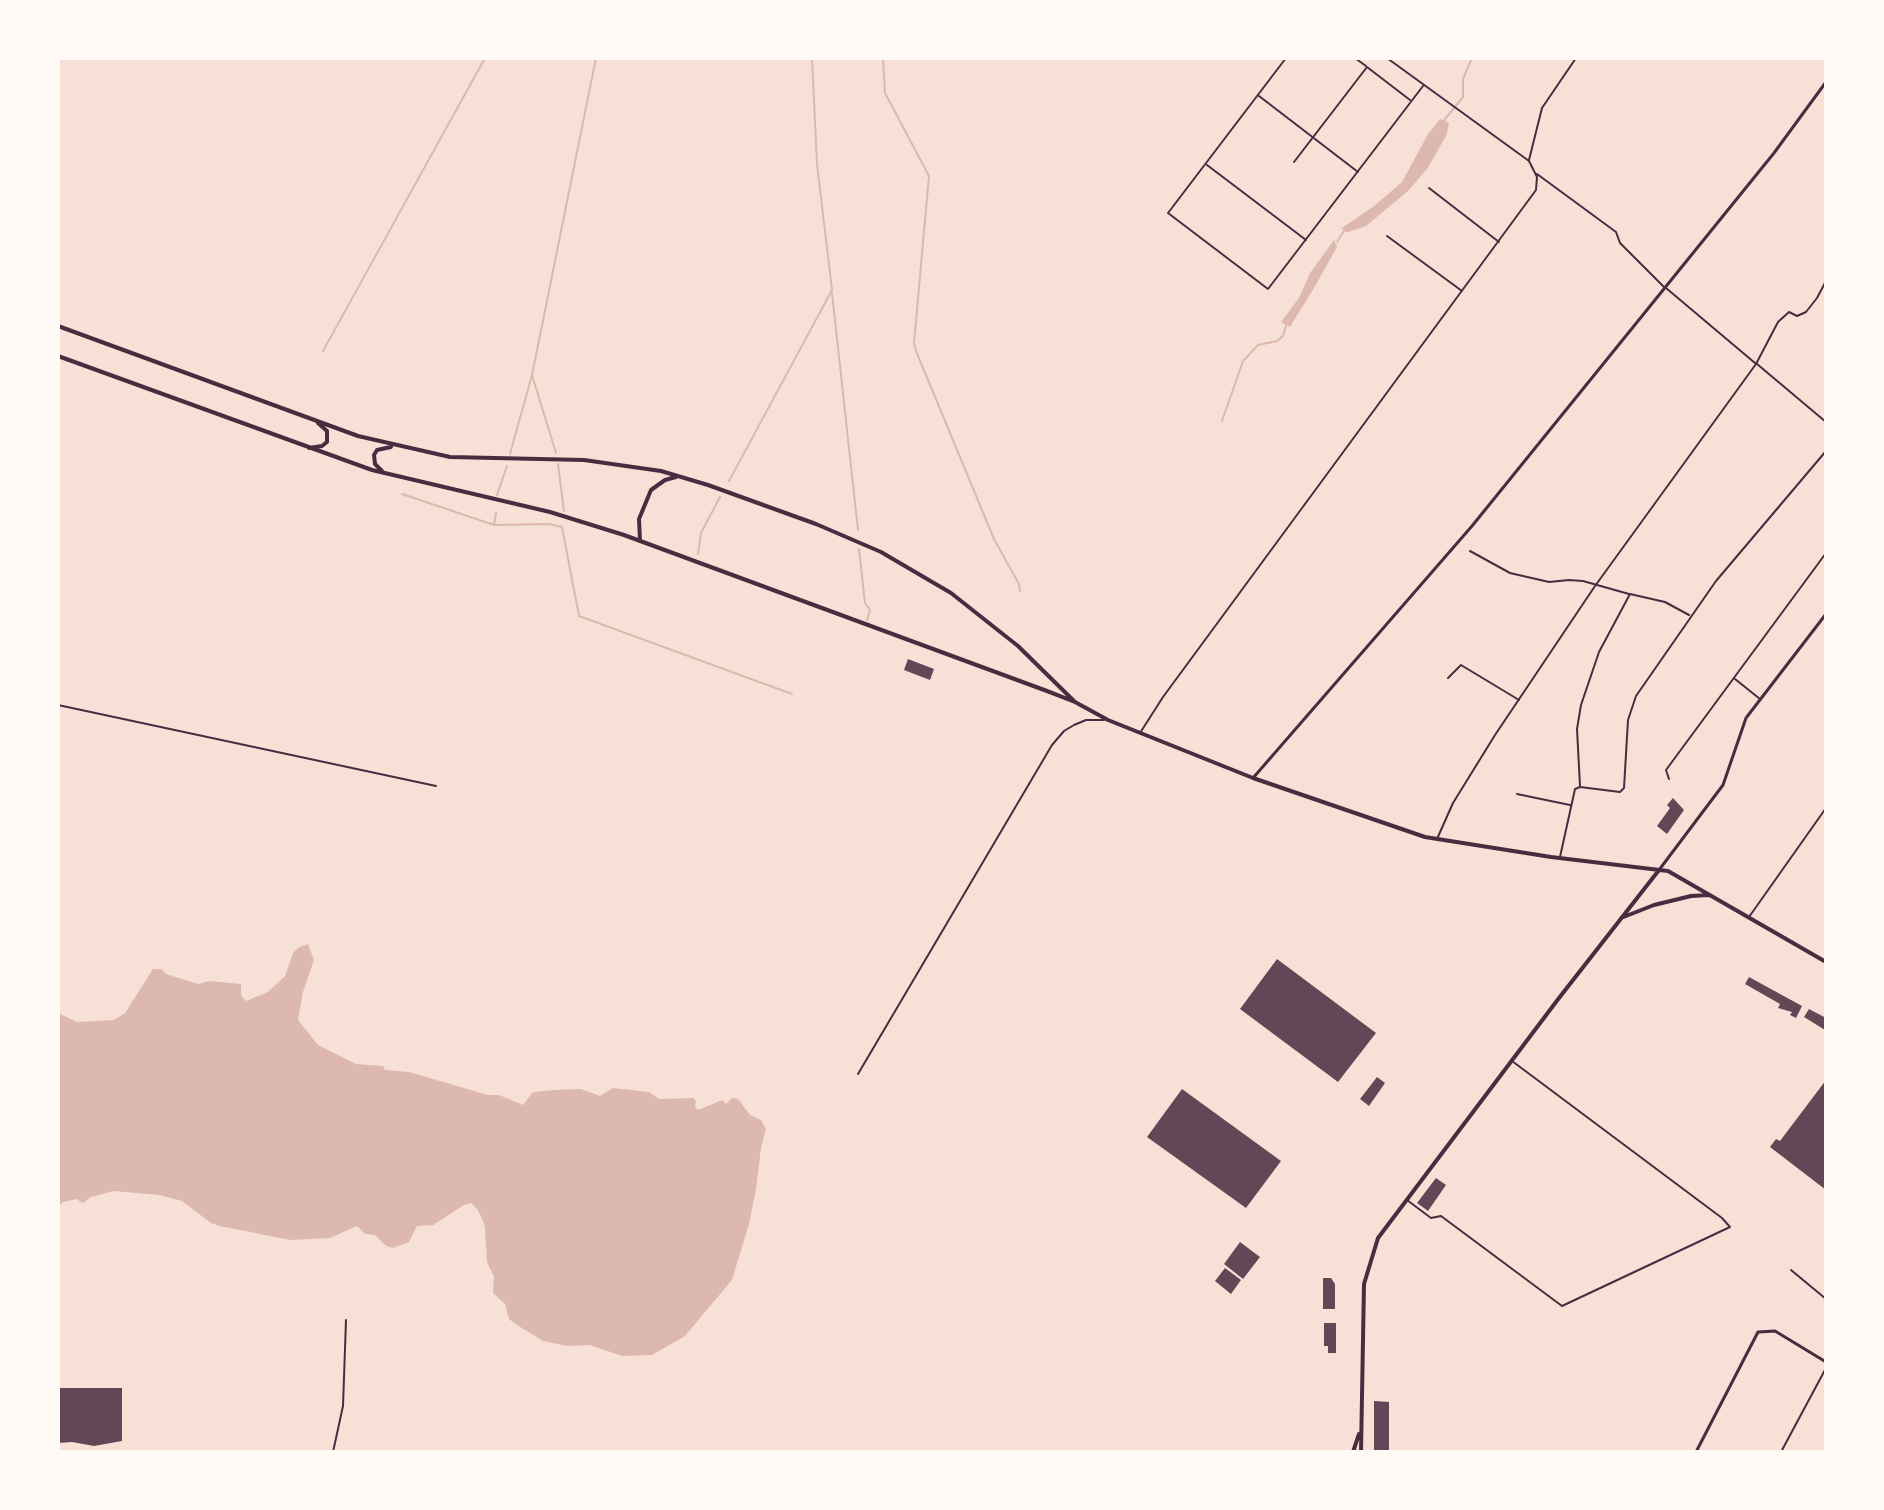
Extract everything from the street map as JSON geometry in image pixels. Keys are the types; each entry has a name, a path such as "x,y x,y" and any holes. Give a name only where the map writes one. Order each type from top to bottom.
{"main road":[{"path":"58,326 358,436 450,457 617,463 678,477 847,536 925,576 982,616 1018,646 1075,702"},
{"path":"58,356 303,447 387,474 561,515 640,541 1075,702 1108,720 1253,778 1437,840 1674,874 1826,962"},
{"path":"303,447 315,448 327,442 327,431 316,421"},
{"path":"387,474 375,464 374,455 382,447 397,446"},
{"path":"640,541 639,519 651,490 665,480 678,477"},
{"path":"1361,1452 1364,1284 1378,1238 1659,870"},
{"path":"1619,919 1654,905 1691,896 1711,895"},
{"path":"1353,1452 1360,1428"}],"street":[{"path":"1286,58 1168,213 1268,289 1423,85"},
{"path":"1355,58 1412,101"},
{"path":"1387,58 1529,161 1536,173 1616,232 1620,243 1666,288 1826,422"},
{"path":"1529,161 1542,108 1576,58"},
{"path":"1294,162 1367,67"},
{"path":"1253,778 1472,526 1774,153 1826,82"},
{"path":"1258,96 1358,172"},
{"path":"1206,164 1306,240"},
{"path":"1140,733 1171,685 1533,195 1537,185 1536,173"},
{"path":"1429,188 1499,242"},
{"path":"1387,236 1463,292"},
{"path":"1437,840 1453,803 1519,700 1595,586 1756,364 1778,322 1789,312 1797,316 1806,312 1826,281"},
{"path":"1559,859 1573,792 1580,787 1622,791 1631,708 1636,696 1690,616 1826,451"},
{"path":"1470,551 1510,573 1549,582 1569,580 1665,602 1690,616"},
{"path":"1669,779 1666,770 1826,553"},
{"path":"1580,787 1577,729 1581,705 1599,652 1630,594"},
{"path":"1659,870 1717,794 1742,726 1826,614"},
{"path":"1448,678 1461,665 1519,700"},
{"path":"1734,678 1760,699"},
{"path":"58,705 436,786"},
{"path":"858,1074 1052,745 1074,725 1086,720 1108,720"},
{"path":"1517,794 1570,805"},
{"path":"1748,918 1826,808"},
{"path":"1406,1199 1431,1218 1441,1216 1562,1306 1730,1227 1511,1061"},
{"path":"1791,1270 1826,1299"},
{"path":"333,1452 343,1406 346,1320"},
{"path":"1696,1452 1758,1332 1775,1331 1826,1362"},
{"path":"1781,1452 1826,1368"}],"shaded area":[{"path":"1440,119 1449,124 1446,136 1427,169 1409,190 1366,226 1344,231 1342,228 1402,182 1428,134"},
{"path":"1334,240 1337,247 1290,327 1281,322 1299,298 1310,273"},
{"path":"308,944 314,960 298,1020 318,1045 356,1064 409,1072 488,1095 499,1095 523,1105 533,1092 581,1089 600,1096 613,1088 649,1092 659,1099 693,1098 698,1110 722,1100 726,1104 732,1098 738,1099 750,1115 761,1120 766,1129 756,1189 732,1280 685,1336 652,1355 622,1356 590,1345 567,1346 543,1341 517,1325 509,1319 505,1304 493,1293 494,1277 487,1262 485,1226 471,1203 433,1225 417,1226 409,1242 393,1248 386,1246 375,1235 365,1234 357,1226 330,1238 290,1240 220,1226 211,1223 182,1201 159,1195 114,1191 91,1197 83,1203 76,1199 58,1206 58,1013 77,1022 114,1020 125,1013 153,969 162,969 166,974 198,984 209,981 241,984 241,995 246,1001 268,992 285,976 293,953"}],"building":[{"path":"908,659 934,669 930,680 904,670"},
{"path":"1673,798 1684,810 1667,834 1657,826"},
{"path":"1277,959 1376,1033 1338,1082 1240,1009"},
{"path":"1749,977 1802,1006 1796,1018 1790,1015 1792,1012 1778,1008 1780,1004 1745,984"},
{"path":"1809,1009 1826,1018 1825,1030 1804,1017"},
{"path":"1377,1077 1385,1083 1369,1106 1360,1099"},
{"path":"1826,1080 1826,1190 1770,1147 1776,1139 1780,1141"},
{"path":"1182,1089 1281,1161 1246,1208 1147,1137"},
{"path":"1436,1178 1446,1185 1428,1211 1417,1203"},
{"path":"1240,1242 1260,1257 1243,1279 1224,1264"},
{"path":"1225,1268 1241,1280 1231,1294 1215,1281"},
{"path":"1323,1278 1331,1278 1335,1284 1335,1309 1323,1309"},
{"path":"1324,1323 1336,1323 1336,1353 1328,1353 1328,1346 1324,1346"},
{"path":"58,1388 122,1388 122,1441 94,1446 58,1443"},
{"path":"1374,1401 1389,1402 1389,1452 1374,1452"}],"waterway":[{"path":"323,351 485,58"},
{"path":"556,453 532,375 596,58"},
{"path":"729,481 832,290 817,164 812,58"},
{"path":"883,58 885,93 929,176 914,343 916,351 994,539 1020,591"},
{"path":"1445,119 1463,97 1463,79 1472,58"},
{"path":"1337,242 1344,231"},
{"path":"832,293 858,530"},
{"path":"1222,421 1243,361 1258,345 1277,341 1283,336 1286,326"},
{"path":"510,454 532,375"},
{"path":"558,464 564,511"},
{"path":"497,495 507,466"},
{"path":"402,494 494,525 496,512"},
{"path":"698,554 701,533 720,497"},
{"path":"494,525 549,524 562,527 579,616 792,694"},
{"path":"859,549 865,603 870,610 867,620"}]}
